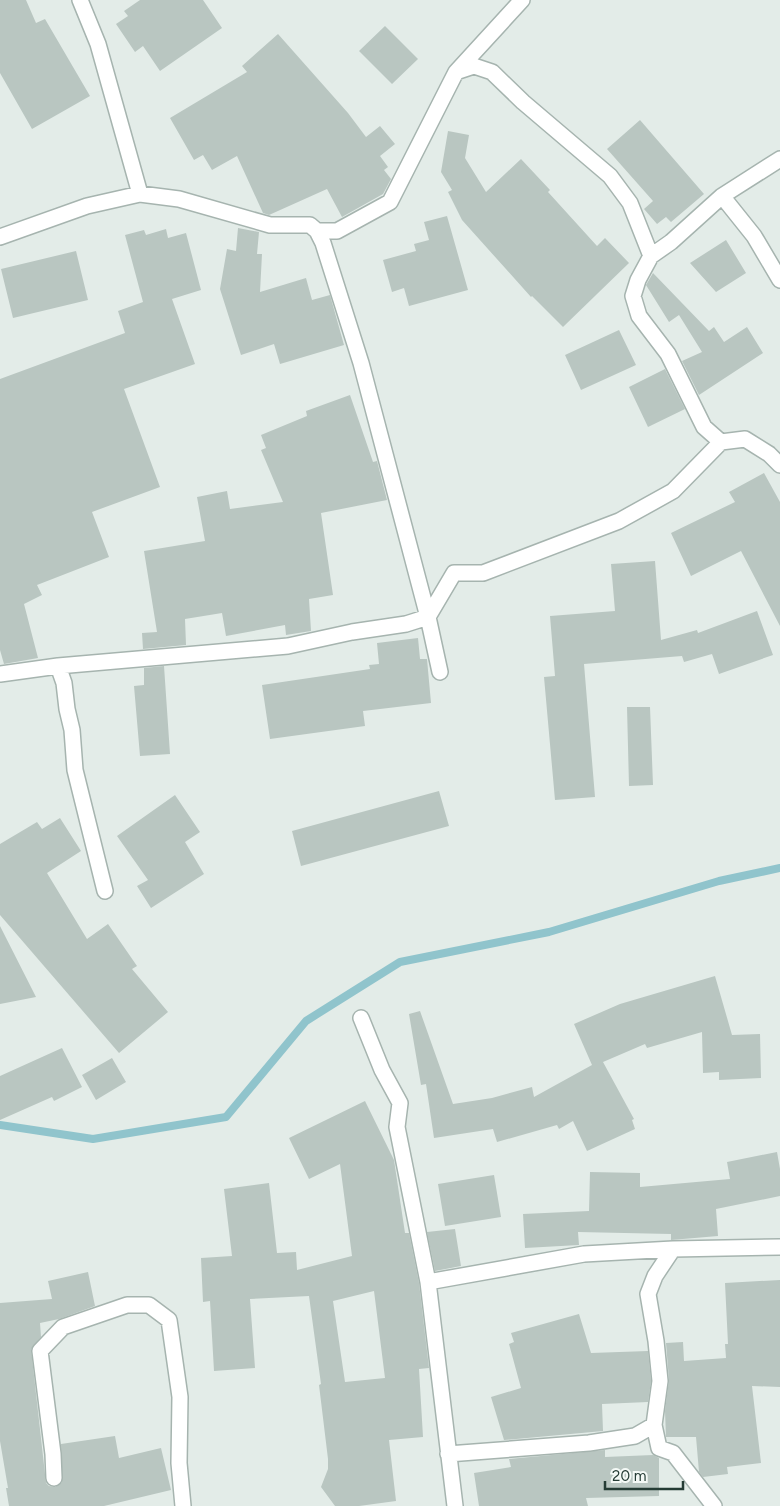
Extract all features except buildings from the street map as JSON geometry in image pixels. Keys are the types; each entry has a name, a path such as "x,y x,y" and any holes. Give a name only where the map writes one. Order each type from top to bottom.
{"street":[{"path":"80,0 98,44 140,194"},
{"path":"317,231 337,231 390,202 456,72 522,0"},
{"path":"456,72 474,66 492,72 523,102 610,176 630,203 651,256"},
{"path":"721,442 704,428 668,354 639,316 633,296 638,280 651,256 671,242 722,196 780,159"},
{"path":"0,237 87,206 140,194 179,199 270,225 310,225 317,231 323,243 361,363 428,617 440,672"},
{"path":"722,196 754,236 780,280"},
{"path":"0,674 58,666 288,646 352,632 406,624 428,617 454,573 484,573 619,521 673,491 721,442 745,438 769,454 780,465"},
{"path":"58,666 64,683 72,730 75,770 105,891"},
{"path":"361,1018 382,1070 400,1103 397,1127 428,1282 455,1506"},
{"path":"428,1282 584,1254 673,1249 780,1247"},
{"path":"673,1249 655,1276 648,1294 656,1341 660,1381 654,1426 659,1448 673,1453 714,1506"},
{"path":"54,1478 53,1454 40,1351 63,1327 127,1304 149,1305 169,1320 180,1398 180,1463 183,1506"},
{"path":"448,1454 589,1443 635,1436 654,1426"}],"waterway":[{"path":"0,1125 93,1139 226,1117 306,1021 400,962 549,932 719,881 780,868"}]}
